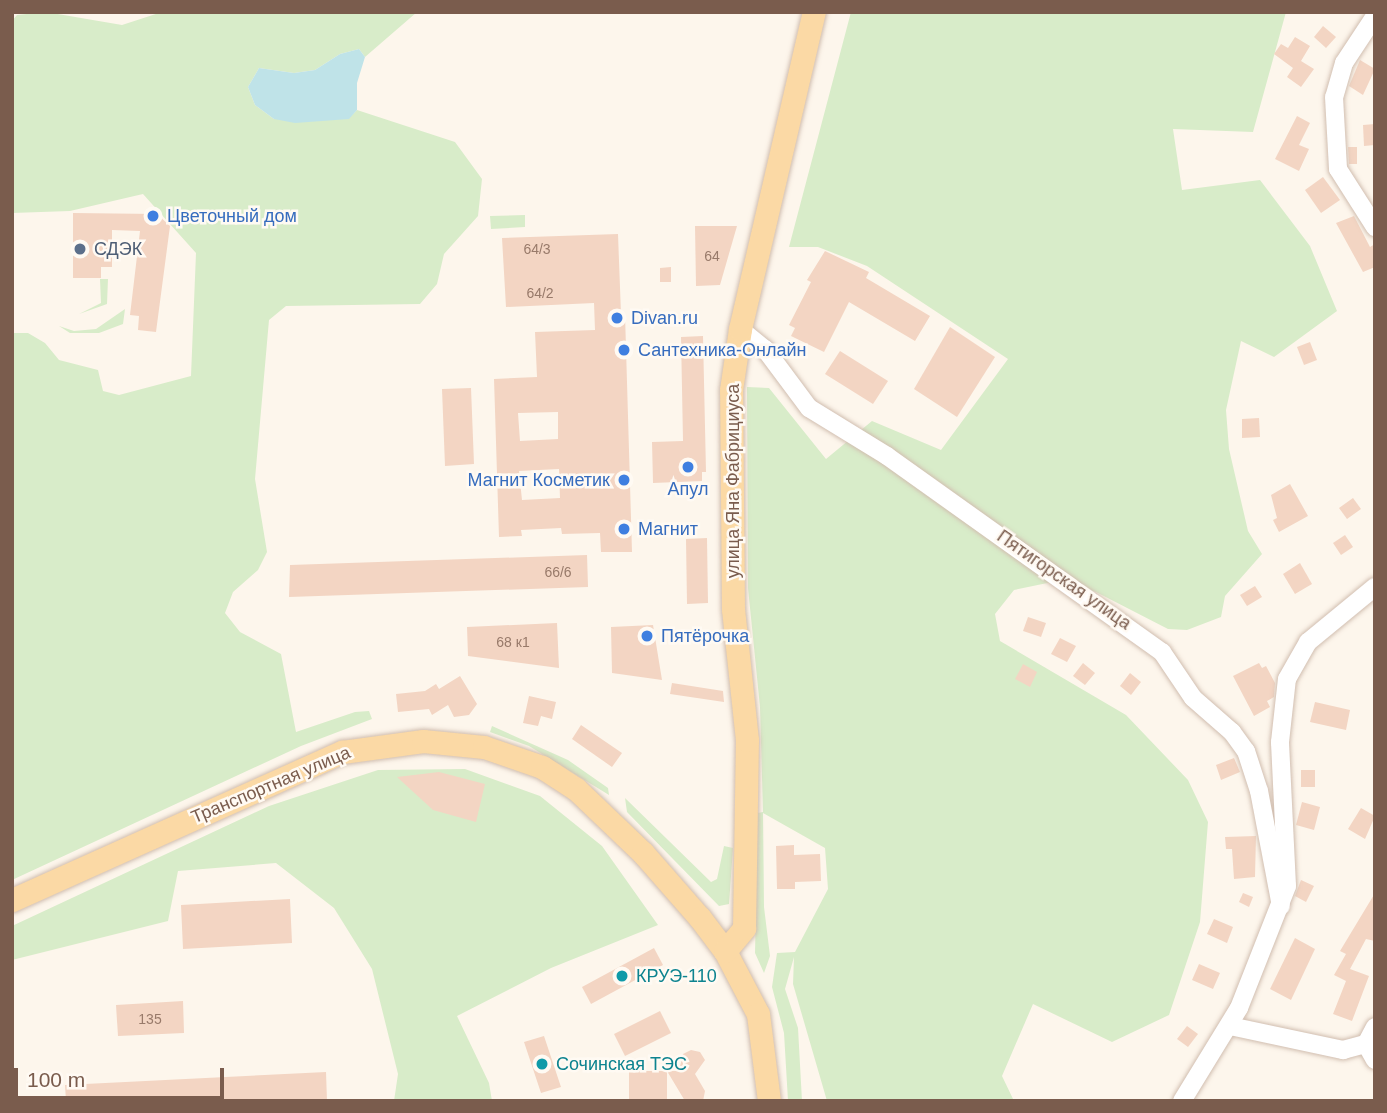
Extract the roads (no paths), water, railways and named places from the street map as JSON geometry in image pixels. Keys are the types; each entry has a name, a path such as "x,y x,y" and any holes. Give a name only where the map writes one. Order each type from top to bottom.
{"main road":[{"name":"улица Яна Фабрициуса","path":"725,951 744,928 747,740 733,609 730,438 740,329 814,12"},
{"name":"Транспортная улица","path":"12,900 342,752 383,744 452,742 513,755 576,789 643,853 725,951 758,1014 769,1101"}],"street":[{"path":"1375,16 1344,63 1334,97 1338,169 1375,227"},
{"name":"Пятигорская улица","path":"740,329 765,349 809,408 887,456 1162,652 1193,698 1232,732 1249,758 1281,906"},
{"path":"1182,1101 1230,1026 1281,906 1289,875 1280,742 1282,694 1308,642 1375,587"},
{"path":"1230,1026 1343,1050 1370,1052 1375,1027"}],"water":[{"path":"359,49 365,57 357,83 357,110 349,119 295,123 274,119 255,105 248,87 259,68 294,73 315,70 340,54"}],"place":[{"name":"Цветочный дом","path":"153,216"},
{"name":"СДЭК","path":"80,249"},
{"name":"Divan.ru","path":"617,318"},
{"name":"Сантехника-Онлайн","path":"624,350"},
{"name":"Апул","path":"688,467"},
{"name":"Магнит Косметик","path":"624,480"},
{"name":"Магнит","path":"624,529"},
{"name":"Пятёрочка","path":"647,636"},
{"name":"КРУЭ-110","path":"622,976"},
{"name":"Сочинская ТЭС","path":"542,1064"}]}
